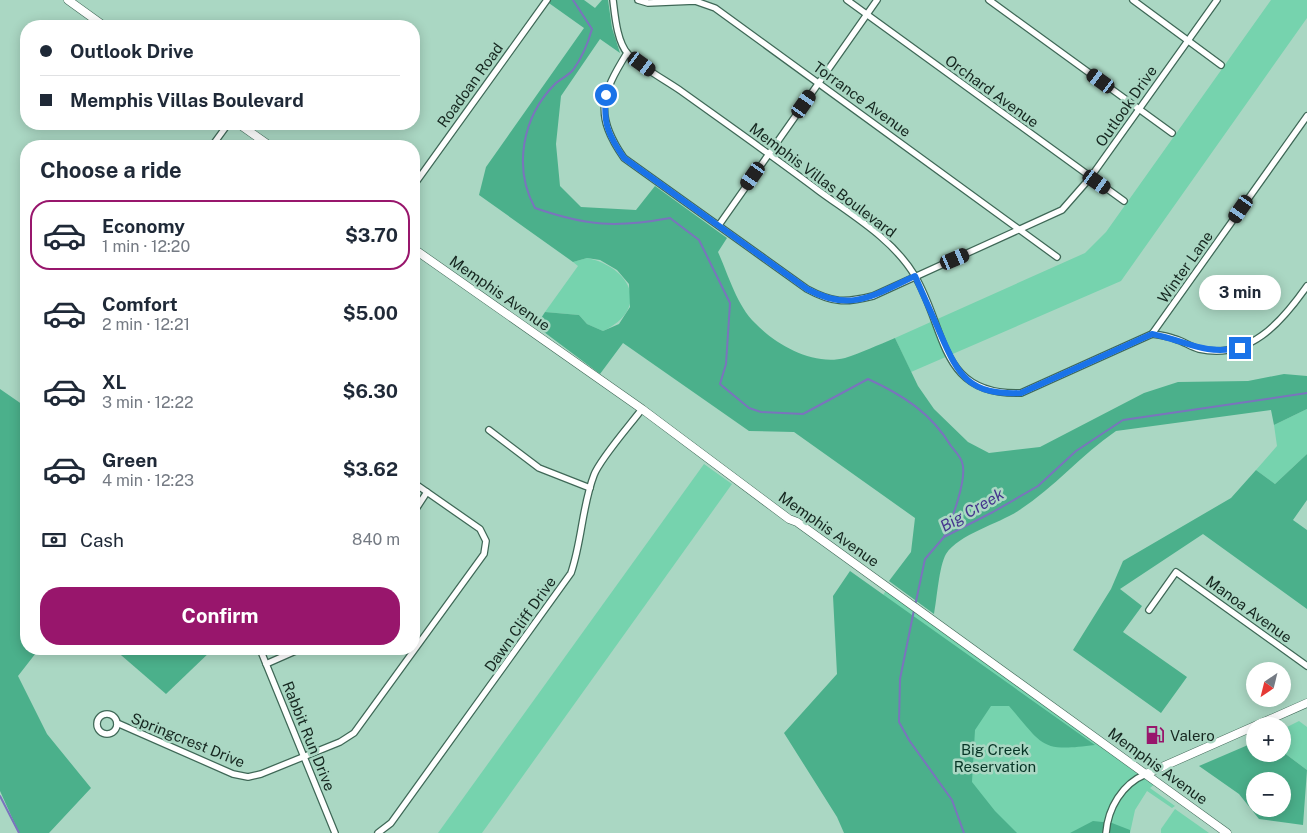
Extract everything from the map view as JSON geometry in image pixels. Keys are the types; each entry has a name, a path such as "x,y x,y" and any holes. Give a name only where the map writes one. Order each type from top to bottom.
{"main road":[{"path":"68,0 96,20"},
{"path":"247,130 262,140"},
{"name":"Memphis Avenue","path":"420,253 642,409 789,519 797,522 1227,833"},
{"path":"1146,774 1307,703"}],"street":[{"name":"Roadoan Road","path":"420,177 548,0"},
{"path":"613,0 616,25 627,54"},
{"name":"Torrance Avenue","path":"638,0 648,3 695,1 715,8 1057,257"},
{"name":"Orchard Avenue","path":"847,0 1124,201"},
{"path":"719,225 876,0"},
{"path":"989,0 1172,133"},
{"path":"1133,0 1221,65"},
{"name":"Outlook Drive","path":"627,54 611,79 606,95 604,113 609,137 624,158 807,289 826,300 849,302 873,296 1062,210 1090,178 1217,0"},
{"name":"Memphis Villas Boulevard","path":"627,54 769,154 884,240 915,276 953,362 962,376 987,390 1003,394 1021,393 1152,334"},
{"name":"Winter Lane","path":"1152,334 1307,116"},
{"path":"1152,334 1174,338 1198,349 1221,351 1240,348 1254,342 1287,314 1307,286"},
{"name":"Dawn Cliff Drive","path":"378,833 391,823 570,573 577,554 595,472 642,409"},
{"path":"488,430 539,468 590,488"},
{"path":"420,487 427,492 420,503"},
{"name":"Springcrest Drive","path":"420,643 484,554 486,541 480,529 427,492"},
{"name":"Manoa Avenue","path":"1149,610 1176,572 1307,666"},
{"name":"Rabbit Run Drive","path":"262,655 335,833"},
{"path":"266,664 286,655"},
{"name":"Springcrest Drive","path":"117,723 241,776 262,774 340,742 354,733 411,655"},
{"path":"1106,833 1108,819 1115,803 1135,779 1146,774"}],"green space":[{"path":"547,0 584,0 595,8 602,0 608,0 612,28 620,53 600,39 561,96 556,144 560,186 581,207 636,210 655,186 727,238 718,252 738,299 755,323 784,346 808,356 833,360 851,356 895,338 918,386 934,409 968,442 989,453 1040,447 1144,393 1178,382 1248,381 1284,374 1307,376 1307,409 1274,425 1271,410 1116,431 1031,502 1010,516 969,535 952,547 946,554 942,566 934,614 889,581 911,552 915,518 794,432 749,431 623,343 600,374 536,326 545,312 579,315 587,324 603,331 619,324 630,307 629,284 617,270 600,260 587,258 573,262 479,195 486,167 584,28"},
{"path":"1271,0 1307,0 1307,18 1121,281 911,372 895,338 1085,253 1106,232"},
{"path":"587,258 615,270 624,279 630,290 631,301 627,312 618,322 603,331 587,324 579,315 545,312 578,266 573,262"},
{"path":"0,389 20,403 20,655 34,655 18,676 47,734 91,788 49,833 19,833 0,791"},
{"path":"1307,409 1307,454 1275,484 1256,470 1277,446 1274,425"},
{"path":"1307,454 1307,500 1293,520 1307,530 1307,609 1203,534 1120,589 1142,606 1123,632 1187,677 1161,713 1073,650 1111,589 1123,561 1231,498 1256,470 1275,484"},
{"path":"704,464 732,484 482,833 438,833"},
{"path":"850,571 1095,745 1063,747 1044,743 1029,730 1009,706 991,706 975,730 972,782 995,811 1017,833 844,833 837,817 784,733 837,674 833,596"},
{"name":"Big Creek Reservation","path":"888,588 1157,782 1150,788 1175,806 1172,808 1147,791 1135,810 1130,833 938,833 878,602"},
{"path":"121,655 207,655 166,694"},
{"path":"1299,721 1307,727 1307,770 1291,758 1291,725"},
{"path":"1246,746 1246,762 1291,762 1291,758 1307,770 1303,825 1259,819 1257,817 1291,817 1291,772 1246,772 1246,803 1239,794 1199,766"},
{"path":"1175,809 1209,833 1161,833 1161,829"},
{"path":"1093,821 1112,823 1130,830 1130,833 1070,833"}],"waterway":[{"path":"573,0 592,29 589,40 576,65 544,97 528,127 524,143 524,176 528,193 535,208 570,219 602,224 633,223 670,218 699,240 730,303 726,364 720,384 749,408 761,412 803,414 868,379 915,406 935,424 962,462 963,478 961,489 944,537"},
{"name":"Big Creek","path":"915,606 925,559 944,537 1038,486 1076,451 1123,420 1307,393"},
{"name":"Big Creek","path":"914,610 900,679 899,722 909,740 952,800 964,833"},
{"name":"Big Creek","path":"0,796 19,833"}],"place":[{"name":"Valero","path":"1155,735"}],"route":[{"path":"606,95 604,113 609,137 624,158 807,289 826,300 849,302 873,296 915,276 953,362 962,376 973,384 987,390 1003,394 1021,393 1152,334 1174,338 1198,349 1221,351 1240,348"}]}
